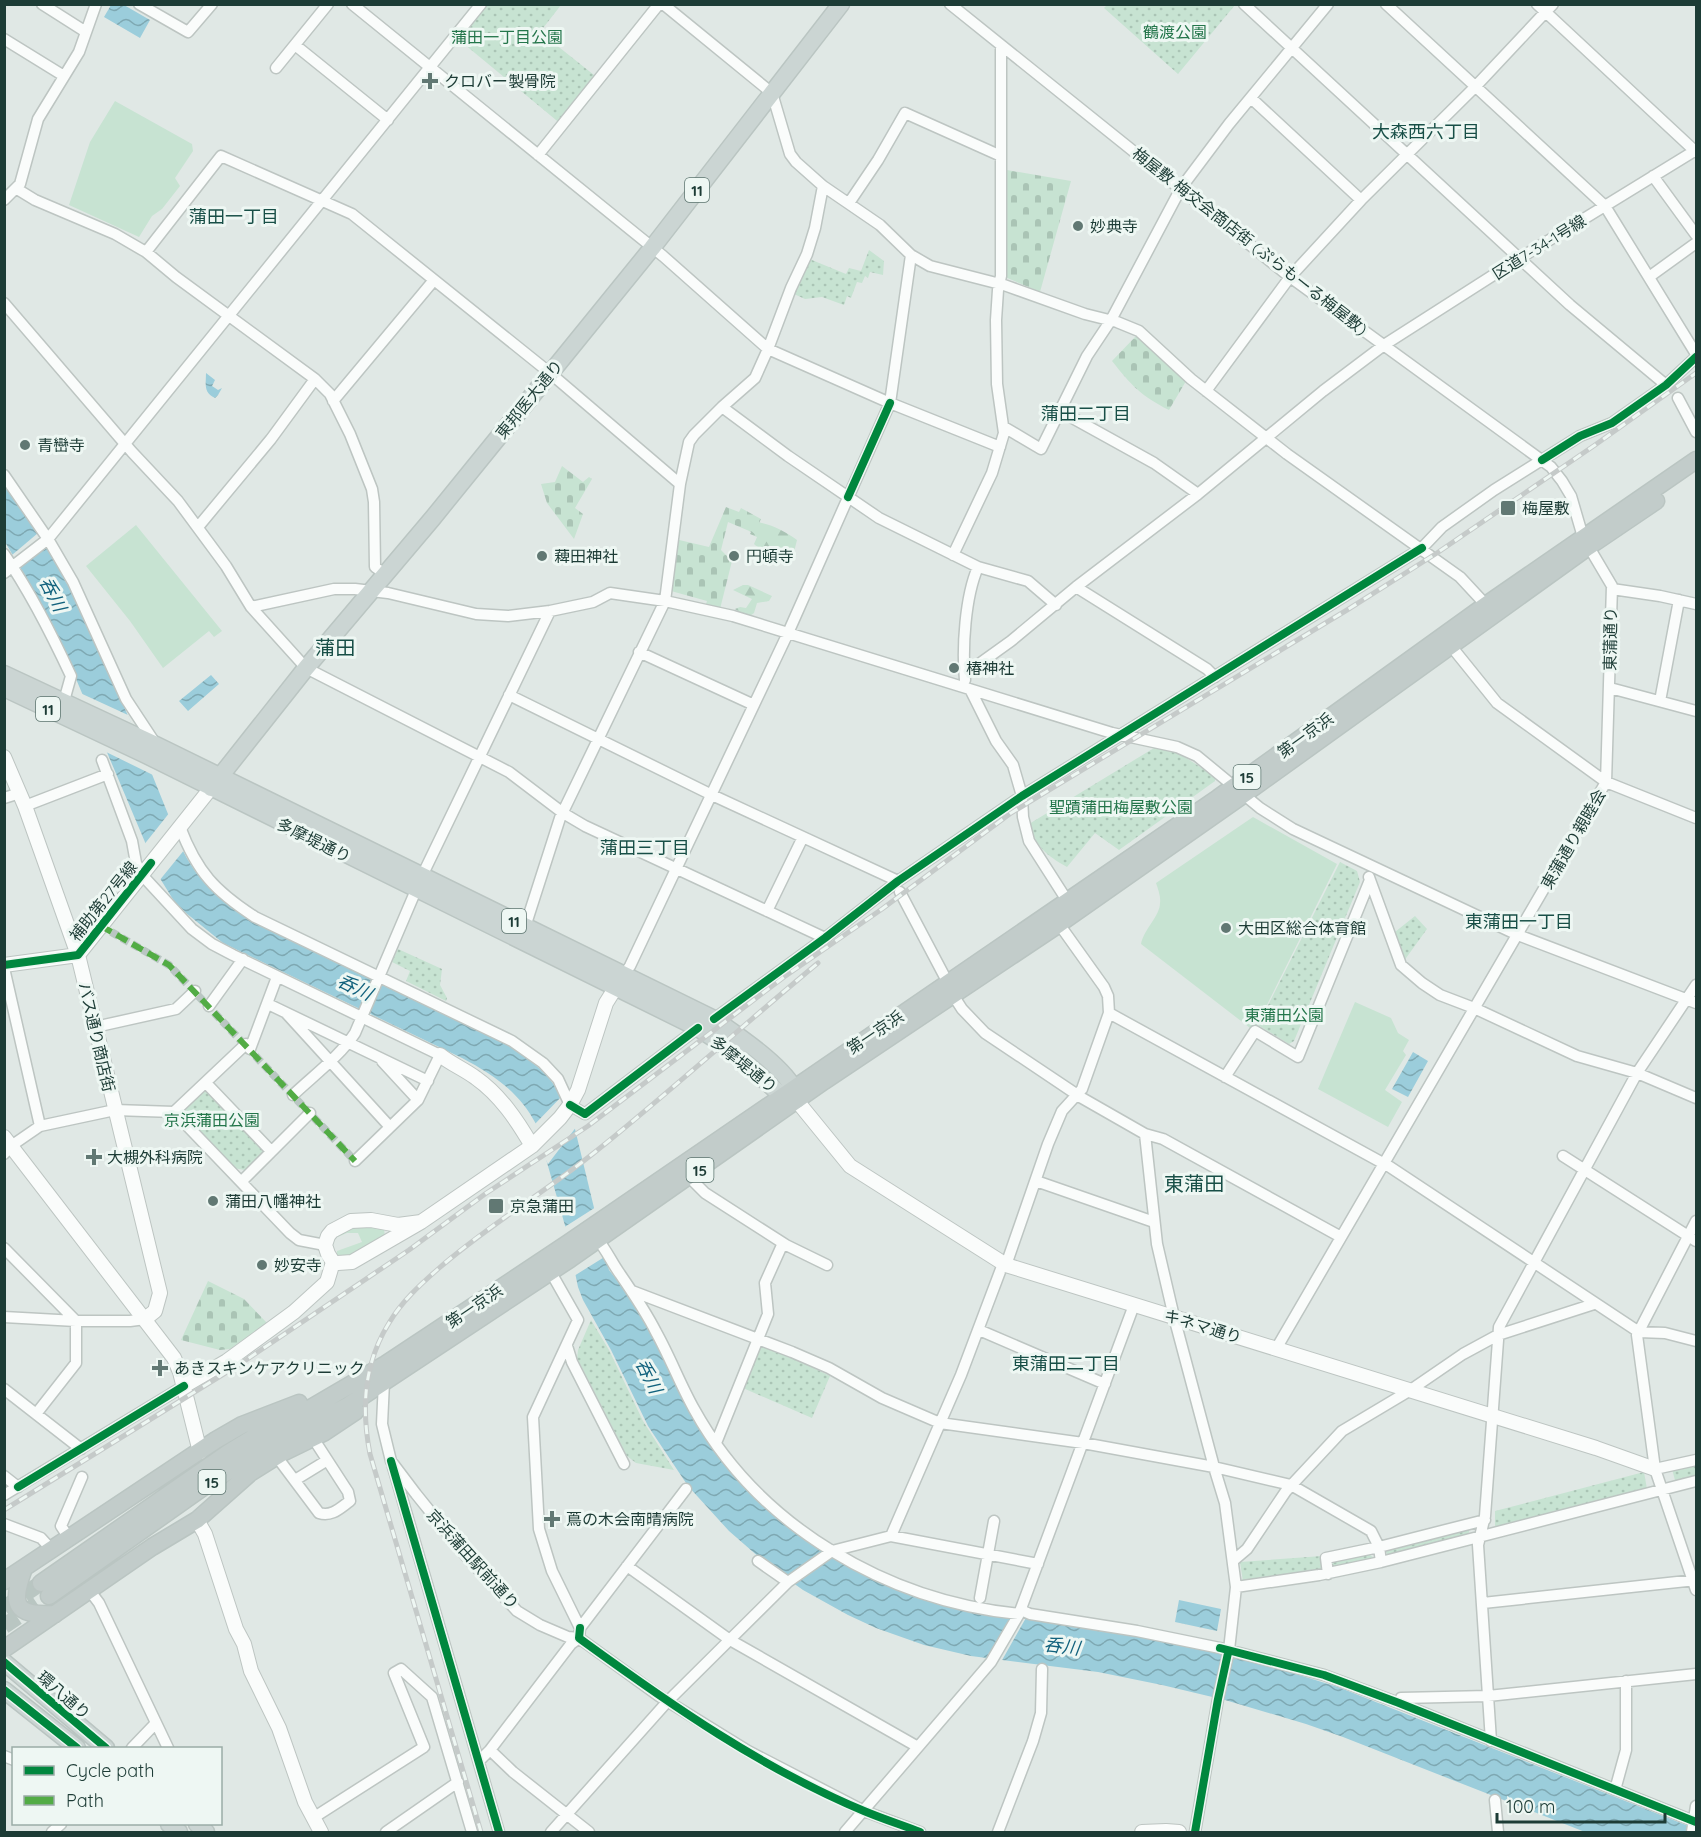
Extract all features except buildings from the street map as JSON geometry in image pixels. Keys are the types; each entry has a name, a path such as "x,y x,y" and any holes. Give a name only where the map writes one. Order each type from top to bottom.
{"highway":[{"name":"第一京浜","path":"951,989 1068,902 1238,791 1451,646 1696,460"},
{"name":"第一京浜","path":"601,1237 791,1095 951,989 1059,924 1486,605 1696,474"},
{"name":"第一京浜","path":"547,1265 349,1405 261,1450 45,1589 228,1453 270,1427 335,1394 386,1364 568,1252 601,1237 689,1178 791,1095"},
{"path":"4,1649 152,1547 197,1520 250,1473 356,1411 384,1382"},
{"path":"4,1581 242,1425 298,1404 335,1394"},
{"path":"24,1568 16,1595 17,1603 29,1613 56,1614"}],"main road":[{"name":"東邦医大通り","path":"216,783 306,669 652,248 841,4"},
{"name":"多摩堤通り","path":"4,674 137,736 150,749"},
{"name":"多摩堤通り","path":"4,688 92,730 150,749 619,982 714,1019 753,1047 777,1069 791,1095"},
{"name":"多摩堤通り","path":"419,883 525,927 698,1028 791,1095"},
{"name":"環八通り","path":"4,1662 104,1747"},
{"name":"環八通り","path":"5,1693 73,1747"}],"street":[{"path":"42,4 86,32"},
{"path":"4,200 17,189 25,173 38,119 79,51 96,4"},
{"path":"140,4 188,32 212,4"},
{"path":"276,68 328,4"},
{"path":"352,4 652,248 768,349 891,404 1000,447"},
{"path":"11,568 47,540 481,4"},
{"path":"538,155 661,4 772,93 790,154 796,162 823,186 880,225 911,255 930,266 999,283 1085,314 1111,320 1139,332 1206,391 1267,436 1287,454 1460,577 1486,605"},
{"name":"梅屋敷 梅交会商店街 (ぷらもーる梅屋敷)","path":"950,4 1290,277 1542,460 1562,481 1570,496 1586,542 1612,589"},
{"path":"1244,4 1570,306 1666,384"},
{"path":"1004,427 1041,449 1087,356 1111,320 1181,188 1328,4"},
{"path":"714,1019 1022,796 1422,548 1432,536 1457,515 1580,436 1612,423 1666,384 1696,356 1605,206 1386,4"},
{"path":"1537,4 1549,8 1696,151"},
{"path":"1206,391 1290,277 1361,200 1475,87 1549,8"},
{"path":"4,39 64,76"},
{"path":"295,45 388,120"},
{"path":"954,555 992,473 1004,433 997,384 996,320 1001,276 1001,45"},
{"path":"1251,98 1361,200"},
{"path":"849,203 878,160 905,113 1001,156"},
{"name":"区道7-34-1号線","path":"965,674 1198,494 1267,436 1384,345 1520,258 1696,151"},
{"path":"146,252 221,156 352,214 550,374 680,484"},
{"path":"1653,176 1696,235"},
{"path":"525,927 563,813 665,601 680,484 689,442 722,407 755,378 790,288 807,254 815,228 823,186"},
{"path":"17,189 35,200 115,234 146,252 229,317 315,379 330,394 350,434 372,489 375,567 385,574"},
{"path":"1649,277 1696,243"},
{"path":"333,1262 352,1262 421,1222 534,1143 569,1107 578,1090 606,1003 619,982 712,795 891,404 911,255"},
{"path":"333,401 434,280"},
{"path":"4,303 125,444 178,501 226,566 251,607 306,669 480,757 519,779 563,813 585,826 825,938"},
{"path":"198,527 271,439 315,379"},
{"path":"1678,398 1696,432"},
{"path":"722,407 879,518 978,567 1028,582 1056,605"},
{"path":"1060,411 1154,463 1198,494"},
{"path":"4,475 73,582 150,749"},
{"path":"4,554 46,623 71,676 64,701"},
{"path":"978,567 972,583 966,621 965,674 968,689 996,741 1013,765 1022,796 1023,817 1029,841 1068,902"},
{"path":"1076,587 1207,669 1215,677"},
{"path":"251,607 334,589 395,594 476,614 508,616 550,611 592,602 610,593 665,601 733,616 968,689 1120,734 1160,742 1191,753 1277,820 1366,865 1518,935 1691,1002"},
{"path":"1612,589 1696,604"},
{"name":"東蒲通り","path":"1610,688 1612,589"},
{"path":"1660,701 1679,600"},
{"path":"293,1095 349,1042 419,883 550,611"},
{"path":"1451,646 1497,703 1606,782 1696,818"},
{"path":"639,652 754,705"},
{"path":"1610,688 1696,711"},
{"name":"東蒲通り親睦会","path":"1276,1349 1606,782 1610,688"},
{"path":"509,695 803,837 899,887 962,1009 985,1033 1078,1095 1144,1134 1162,1139 1341,1237"},
{"name":"バス通り商店街","path":"4,758 22,799 78,955 160,1293 155,1311 145,1319"},
{"path":"102,760 142,875 192,929 212,944 277,977 362,1014 440,1055 449,1063 474,1076 496,1095 534,1143"},
{"path":"4,798 22,799 108,774"},
{"name":"補助第27号線","path":"4,966 78,955 216,783"},
{"path":"179,829 196,865 221,892 238,906 255,917 521,1047 543,1063 558,1079 569,1107 585,1114 698,1028"},
{"path":"766,911 803,837"},
{"path":"1366,865 1401,965 1422,983 1440,995 1474,1008 1577,1056 1637,1073 1696,1098"},
{"path":"1226,1077 1255,1031 1298,1057 1370,880"},
{"path":"891,1536 979,1330 1001,1269 1006,1265 1062,1111 1073,1096 1078,1095 1082,1089 1108,1013 1108,996 1104,987 1059,924"},
{"path":"209,1006 243,959"},
{"path":"4,966 40,1126"},
{"path":"200,1452 184,1386 174,1358 7,1146 40,1126 115,1110 174,1112 248,1047 268,1004 277,977"},
{"path":"1491,1740 1478,1545 1485,1520 1499,1327 1637,1073 1691,1002 1696,985"},
{"path":"95,1028 176,1009 195,991"},
{"path":"268,1004 428,1081"},
{"path":"282,1009 390,1127"},
{"path":"1108,1013 1384,1164 1639,1332 1665,1333 1696,1341"},
{"path":"355,1161 417,1100 440,1055"},
{"path":"378,1056 417,1100"},
{"path":"206,1083 271,1151"},
{"name":"キネマ通り","path":"791,1095 850,1166 1006,1265 1655,1468"},
{"path":"174,1112 299,1240 325,1245"},
{"path":"241,1182 310,1113"},
{"path":"1144,1134 1157,1244 1174,1317 1214,1467 1226,1503 1236,1587 1195,1833"},
{"path":"1563,1156 1693,1239"},
{"path":"689,1178 705,1193 783,1243 827,1265"},
{"path":"1036,1181 1154,1222"},
{"path":"4,1495 227,1360 294,1312 327,1282 333,1262 325,1245 332,1232 351,1221 371,1220 398,1225 421,1222"},
{"path":"1483,1603 1696,1583 1655,1468 1639,1332 1693,1239 1696,1221"},
{"path":"387,1223 389,1241"},
{"path":"601,1237 656,1332 695,1412 716,1443 747,1481 771,1505 831,1552 917,1592 967,1606 1137,1631 1226,1650 1324,1675 1615,1790 1694,1825 1696,1806"},
{"path":"716,1443 768,1314 765,1283 783,1243"},
{"path":"4,1248 76,1321 76,1363 36,1414"},
{"path":"547,1265 578,1320 532,1417 539,1529 552,1571 580,1633"},
{"path":"632,1291 759,1338 829,1368 882,1398 940,1423 1083,1443 1214,1467 1291,1485 1371,1531 1381,1562"},
{"path":"1234,1560 1247,1549 1291,1485 1342,1431 1409,1391 1463,1354 1498,1335 1594,1304"},
{"path":"845,1833 992,1660 1019,1613 1134,1305"},
{"path":"4,1317 76,1321 145,1319"},
{"path":"979,1330 1105,1384"},
{"path":"567,1346 572,1362 624,1464"},
{"name":"京浜蒲田駅前通り","path":"384,1382 382,1424 391,1461 447,1534 517,1611 540,1625 568,1637 580,1633 668,1702 758,1757 864,1811 920,1833"},
{"path":"4,1389 81,1449"},
{"path":"277,1457 319,1513 332,1514 350,1502 348,1492 313,1438"},
{"path":"1655,1468 1696,1460"},
{"path":"295,1480 326,1461"},
{"path":"391,1461 499,1833"},
{"path":"4,1476 18,1487"},
{"path":"69,1538 61,1526 82,1477"},
{"path":"1236,1587 1328,1574 1381,1562 1696,1481"},
{"path":"479,1761 490,1750 580,1633 627,1566 686,1489"},
{"path":"197,1520 205,1534 251,1671 279,1728 305,1802 321,1833"},
{"path":"1328,1574 1326,1557 1378,1547 1485,1520"},
{"path":"980,1598 994,1521"},
{"path":"4,1524 41,1538 51,1549"},
{"path":"551,1833 668,1702 788,1581 831,1552 891,1536 1038,1564"},
{"path":"758,1561 788,1581"},
{"path":"627,1566 730,1640 918,1747"},
{"path":"90,1591 99,1603 167,1747"},
{"path":"998,1833 1033,1741 1041,1713 1042,1668"},
{"path":"313,1818 424,1746 394,1673 401,1669 432,1697 472,1833"},
{"path":"1399,1703 1401,1698 1488,1696 1696,1674"},
{"path":"1615,1790 1626,1750 1626,1681"},
{"path":"134,1747 156,1723"},
{"path":"490,1750 513,1772 589,1833"},
{"path":"386,1833 458,1782"},
{"path":"1495,1800 1498,1833"},
{"path":"1142,1833 1166,1831 1179,1833"}],"green space":[{"name":"鶴渡公園","path":"1108,4 1235,5 1178,74 1104,8"},
{"name":"蒲田一丁目公園","path":"486,5 561,5 540,32 599,79 562,125 458,39"},
{"path":"115,101 192,144 193,151 175,178 180,186 162,209 152,216 139,237 69,205 90,142"},
{"path":"1007,170 1071,181 1040,292 1005,277"},
{"path":"869,250 884,261 883,275 870,272 868,278 865,276 862,283 857,282 851,298 847,296 844,305 822,297 805,299 794,294 807,258 846,274 849,268 861,271"},
{"path":"1136,336 1186,381 1169,410 1137,389 1112,361"},
{"path":"562,466 583,482 589,477 592,479 575,508 583,514 574,539 547,503 541,484 555,482"},
{"path":"726,507 739,512 741,508 761,519 754,533 728,522 721,550 732,561 720,609 706,604 707,601 671,591 675,539 709,547"},
{"path":"756,522 778,528 797,540 790,559 754,544 757,537 750,534"},
{"path":"136,525 222,631 214,637 209,631 163,668 130,621 86,566"},
{"path":"743,585 772,596 769,601 757,603 754,613 750,616 743,615 735,609 746,608 752,599 733,590"},
{"name":"聖蹟蒲田梅屋敷公園","path":"1159,745 1195,764 1215,778 1215,781 1119,850 1095,833 1067,867 1043,850 1035,839 1029,824"},
{"name":"大田区総合体育館","path":"1253,817 1337,864 1254,1031 1141,944 1159,908 1160,898 1156,883"},
{"name":"東蒲田公園","path":"1340,862 1357,871 1360,882 1294,1041 1289,1044 1258,1025"},
{"path":"1415,916 1427,929 1401,965 1390,936"},
{"path":"398,949 442,969 440,985 447,998 446,1001 406,981 410,971 392,962"},
{"path":"1355,1002 1391,1018 1398,1033 1409,1040 1403,1051 1406,1055 1385,1090 1402,1102 1388,1127 1318,1089"},
{"name":"京浜蒲田公園","path":"204,1089 207,1089 263,1148 263,1153 245,1170 233,1168 185,1117 185,1107"},
{"path":"376,1225 384,1229 385,1237 346,1257 337,1256 337,1251 362,1242 358,1233 347,1233 333,1239 337,1235 353,1228"},
{"path":"208,1281 244,1299 267,1323 230,1349 220,1350 181,1340"},
{"path":"591,1320 609,1350 643,1421 674,1470 636,1463 627,1456 577,1358 578,1350"},
{"path":"768,1346 830,1376 812,1418 743,1388 761,1347"},
{"path":"1696,1464 1696,1477 1676,1484 1672,1469"},
{"path":"1644,1472 1647,1489 1495,1529 1495,1511"},
{"path":"1470,1527 1468,1536 1388,1555 1385,1551"},
{"path":"1368,1554 1373,1557 1372,1560 1333,1568 1334,1562"},
{"path":"1322,1556 1324,1568 1292,1576 1243,1582 1240,1562"}],"water":[{"path":"111,5 124,5 150,20 140,38 104,17"},
{"path":"206,373 215,380 212,386 218,390 222,388 215,398 207,391"},
{"name":"呑川","path":"4,484 40,537 72,593 144,753 183,851 204,882 222,900 253,922 514,1048 544,1072 555,1086 575,1129 609,1270 635,1302 675,1380 760,1499 877,1579 1048,1620 1162,1639 1270,1666 1338,1687 1696,1829 1696,1832 1585,1832 1343,1737 1225,1700 1098,1672 971,1656 924,1645 876,1628 848,1615 803,1590 768,1565 729,1531 688,1486 648,1426 611,1350 583,1300 578,1287 566,1229 536,1124 514,1094 485,1071 462,1058 223,943 174,901 161,880 68,660 30,584 5,542"},
{"path":"211,675 219,684 188,711 179,701"},
{"path":"1413,1052 1428,1061 1408,1097 1392,1089"},
{"path":"1179,1600 1221,1609 1217,1631 1175,1622"}],"pier":[{"path":"38,533 45,545 20,566 12,555"},
{"path":"78,692 128,715 153,775 102,750"},
{"path":"170,812 185,849 159,881 143,846"},
{"path":"563,1095 577,1126 548,1164 539,1147 533,1126"},
{"path":"596,1207 606,1256 574,1276 563,1228"},
{"path":"1013,1615 1027,1616 1001,1662 988,1660"}],"tunnel":[{"path":"101,926 169,965 355,1161"},
{"path":"4,1608 41,1583"},
{"path":"4,1626 49,1596"}],"railway":[{"path":"4,1510 243,1362 409,1250 485,1194 588,1126 784,977 882,909 1011,813 1437,553 1696,373"},
{"path":"481,1832 370,1454 365,1403 374,1354 389,1323 400,1308 438,1269 476,1238 595,1152 818,963"}],"marked path":[{"path":"101,926 169,965 355,1161"}],"cycle path":[{"path":"1542,460 1580,436 1612,423 1666,385 1696,357"},
{"path":"848,497 890,403"},
{"path":"714,1019 825,938 898,881 1022,796 1422,548"},
{"path":"4,965 78,955 151,863"},
{"path":"570,1105 585,1114 698,1028"},
{"path":"18,1487 184,1386"},
{"path":"391,1461 499,1832"},
{"path":"580,1628 579,1638 583,1641 684,1712 754,1756 827,1794 871,1814 920,1832"},
{"path":"1220,1648 1324,1675 1696,1822"},
{"path":"1195,1832 1228,1653"},
{"path":"4,1662 105,1747"},
{"path":"4,1690 76,1747"}],"place":[{"name":"クロバー製骨院","path":"430,81"},
{"name":"妙典寺","path":"1078,226"},
{"name":"青巒寺","path":"25,445"},
{"name":"梅屋敷","path":"1508,508"},
{"name":"薭田神社","path":"542,556"},
{"name":"円頓寺","path":"734,556"},
{"name":"椿神社","path":"954,668"},
{"name":"大田区総合体育館","path":"1226,928"},
{"name":"大槻外科病院","path":"94,1157"},
{"name":"蒲田八幡神社","path":"213,1201"},
{"name":"京急蒲田","path":"496,1206"},
{"name":"妙安寺","path":"262,1265"},
{"name":"あきスキンケアクリニック","path":"160,1368"},
{"name":"蔦の木会南晴病院","path":"552,1519"}],"district":[{"name":"大森西六丁目","path":"1426,131"},
{"name":"蒲田一丁目","path":"234,216"},
{"name":"蒲田二丁目","path":"1086,413"},
{"name":"蒲田","path":"335,647"},
{"name":"蒲田三丁目","path":"645,847"},
{"name":"東蒲田一丁目","path":"1519,921"},
{"name":"東蒲田","path":"1194,1183"},
{"name":"東蒲田二丁目","path":"1066,1363"}]}
